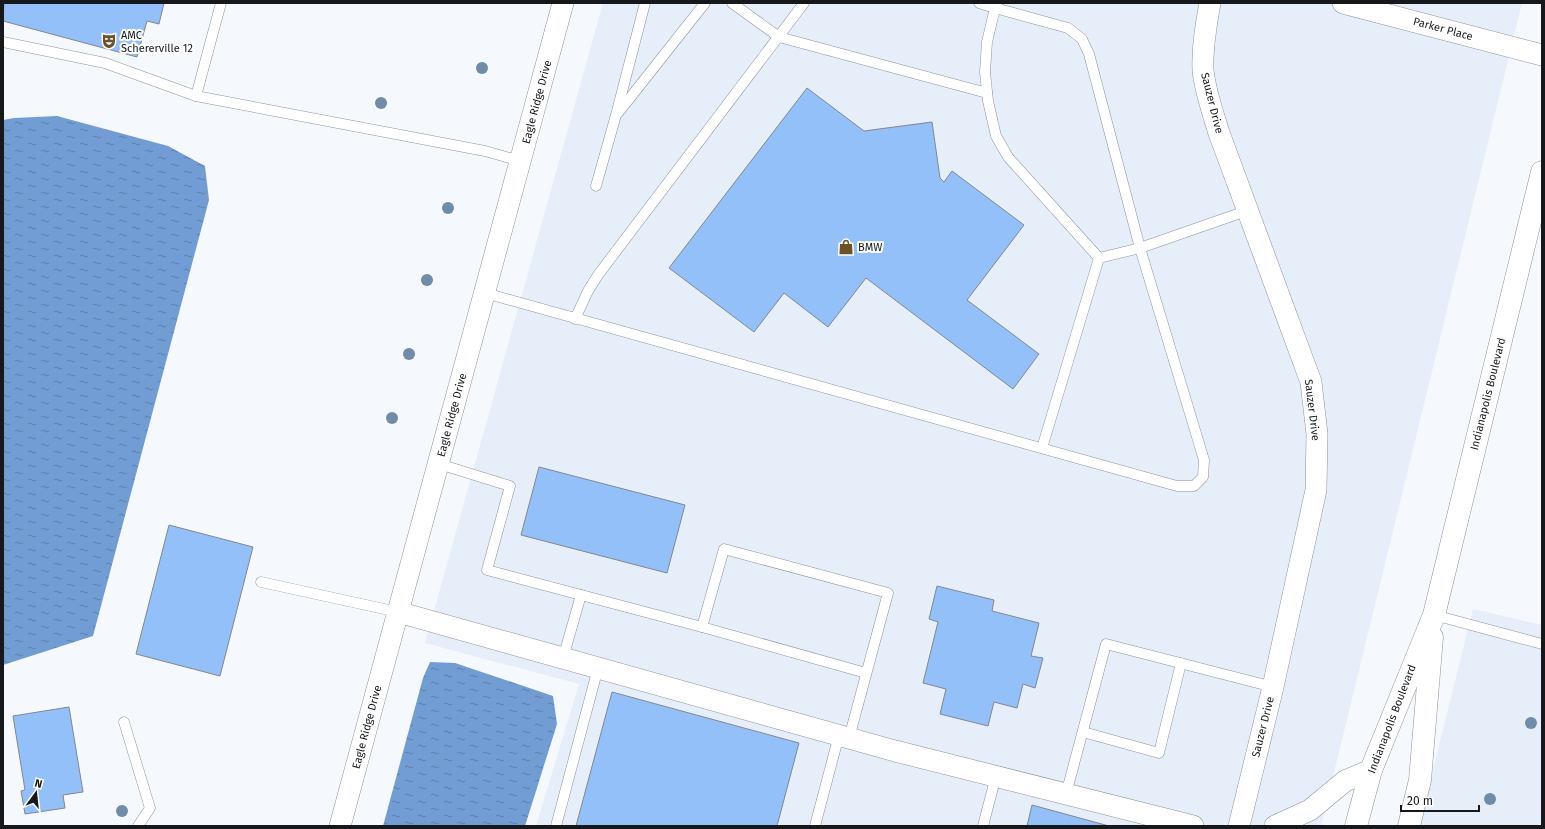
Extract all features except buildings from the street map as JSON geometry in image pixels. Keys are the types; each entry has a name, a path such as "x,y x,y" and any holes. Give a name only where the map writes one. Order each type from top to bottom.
{"highway":[{"name":"Indianapolis Boulevard","path":"1356,826 1371,770 1434,615 1542,172"},
{"name":"Indianapolis Boulevard","path":"1409,826 1420,780 1434,615"}],"street":[{"name":"Eagle Ridge Drive","path":"340,826 563,3"},
{"name":"Sauzer Drive","path":"1210,3 1205,32 1204,70 1209,100 1219,133 1249,210 1311,382 1317,434 1316,490 1273,687 1239,826"},
{"name":"Parker Place","path":"1343,3 1542,55"},
{"path":"398,612 844,737 1193,826"},
{"path":"1275,826 1310,810 1345,781 1371,770"}],"lane":[{"path":"196,96 221,3"},
{"path":"596,186 645,3"},
{"path":"616,115 705,3"},
{"path":"732,3 778,37 987,93"},
{"path":"575,319 588,290 598,275 804,3"},
{"path":"485,293 1177,486 1194,486 1202,477 1204,460 1140,248 1089,54 1082,39 1068,28 996,5 979,3"},
{"path":"996,5 987,42 985,72 987,93 996,136 1008,157 1099,258"},
{"path":"3,42 105,63 196,96 485,152 520,161"},
{"path":"1099,258 1140,248 1249,210"},
{"path":"1042,448 1099,258"},
{"path":"438,464 510,486 487,570 702,627 866,673"},
{"path":"702,627 724,549 888,593 866,673 815,826"},
{"path":"261,582 398,612"},
{"path":"562,658 581,595"},
{"path":"1434,615 1542,644"},
{"path":"1066,794 1106,644 1273,687"},
{"path":"1083,732 1159,753 1181,663"},
{"path":"556,826 598,668"},
{"path":"124,722 150,808 138,826"},
{"path":"983,826 996,776"}],"shaded area":[{"path":"603,3 1522,3 1321,826 536,826 579,684 425,643"},
{"path":"1473,609 1542,625 1542,826 1419,826"}],"water":[{"path":"57,116 168,146 205,166 209,200 93,636 3,665 3,120"},
{"path":"430,662 455,663 553,696 557,724 525,826 383,826 423,678"}],"place":[{"name":"AMC Schererville 12","path":"109,41"},
{"name":"BMW","path":"846,247"}]}
